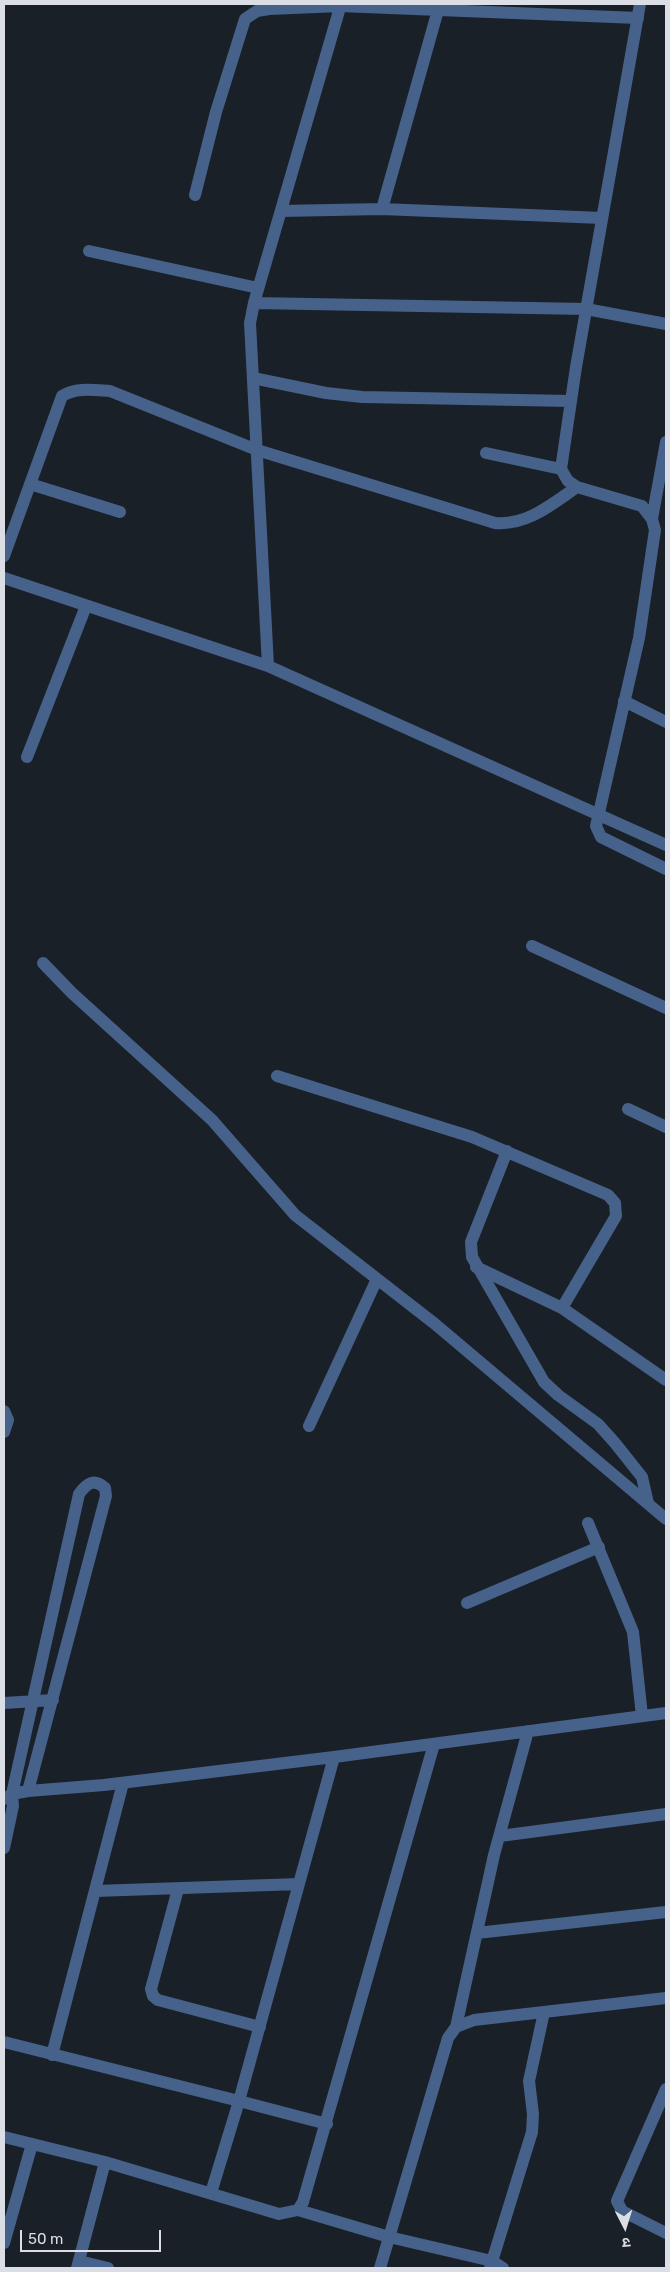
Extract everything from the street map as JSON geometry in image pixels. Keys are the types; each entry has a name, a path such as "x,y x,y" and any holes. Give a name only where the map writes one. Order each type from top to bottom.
{"street":[{"path":"640,4 586,309 562,470 568,481 577,487 642,506 658,527"},
{"path":"195,195 216,112 245,19 256,11 340,5 638,18"},
{"path":"268,666 250,323 258,288 340,5"},
{"path":"382,209 438,10"},
{"path":"281,211 382,209 602,218"},
{"path":"89,251 258,288"},
{"path":"254,303 586,309 666,324"},
{"path":"253,378 326,393 362,397 571,401"},
{"path":"4,556 62,396 70,392 88,389 110,391 257,450 495,524 507,524 532,517 577,487"},
{"path":"666,442 658,527 639,638 596,826 601,837 666,869"},
{"path":"486,453 562,470"},
{"path":"30,484 120,512"},
{"path":"4,578 268,666 598,813 666,846"},
{"path":"27,757 86,606"},
{"path":"624,701 666,722"},
{"path":"532,946 666,1008"},
{"path":"43,963 72,993 212,1120 295,1215 436,1324 666,1518"},
{"path":"277,1076 472,1136 608,1196 615,1203 616,1216 562,1308"},
{"path":"628,1109 666,1127"},
{"path":"507,1152 471,1242 472,1257 544,1382 558,1395 598,1424 615,1443 642,1477 648,1503"},
{"path":"476,1266 562,1308 666,1380"},
{"path":"309,1426 376,1279"},
{"path":"4,1411 8,1420 4,1432"},
{"path":"4,1848 13,1806 8,1796 80,1494 86,1484 100,1483 105,1488 106,1496 28,1791"},
{"path":"588,1524 633,1632 642,1716"},
{"path":"467,1603 599,1547"},
{"path":"4,1703 53,1700"},
{"path":"8,1796 28,1791 123,1783 334,1757 666,1712"},
{"path":"380,2268 448,2038 456,2027 500,1836 528,1731"},
{"path":"298,2210 303,2202 327,2124 434,1744"},
{"path":"211,2193 260,2027 334,1757"},
{"path":"52,2054 123,1783"},
{"path":"500,1836 666,1814"},
{"path":"95,1891 299,1884"},
{"path":"178,1889 151,1990 153,1996 158,2000 260,2027"},
{"path":"477,1933 666,1912"},
{"path":"456,2027 474,2020 666,1998"},
{"path":"4,2137 105,2162 279,2214 298,2210 495,2266 532,2132 533,2114 529,2081 544,2012"},
{"path":"4,2042 327,2124"},
{"path":"666,2089 617,2201 622,2211 666,2234"},
{"path":"4,2243 32,2144"},
{"path":"105,2162 78,2265 108,2268"}]}
